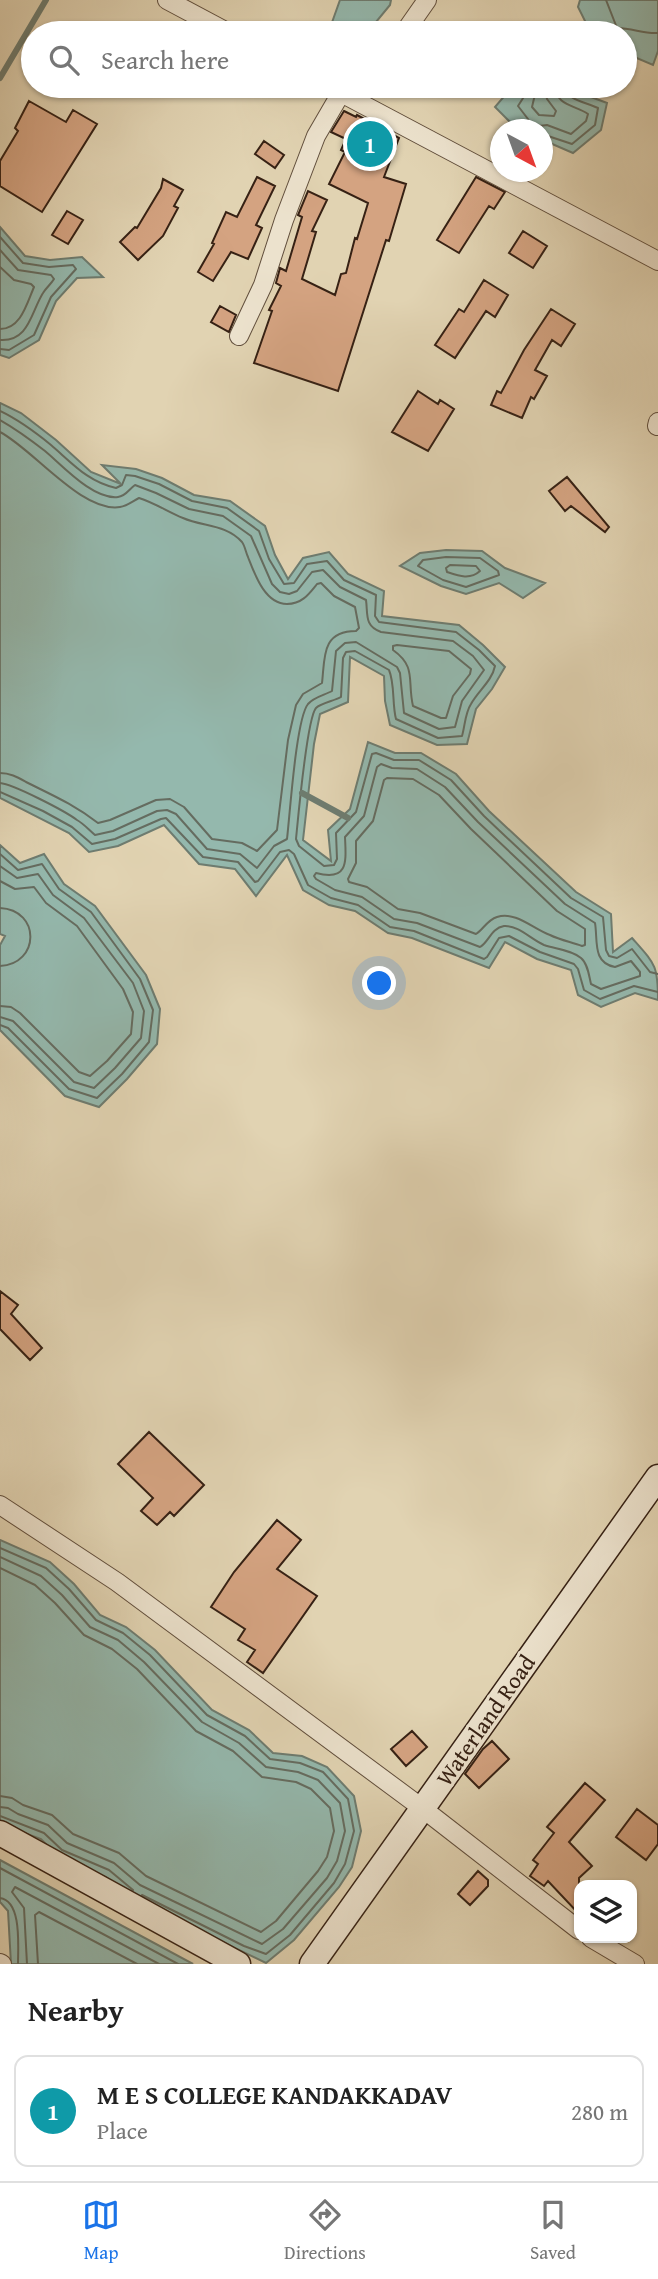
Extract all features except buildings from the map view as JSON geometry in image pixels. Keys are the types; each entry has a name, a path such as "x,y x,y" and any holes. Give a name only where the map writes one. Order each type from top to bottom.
{"main road":[{"name":"Waterland Road","path":"312,1964 658,1476"},
{"path":"0,1832 238,1964"}],"street":[{"path":"167,0 206,21"},
{"path":"412,21 426,0"},
{"path":"239,337 262,285 316,136 343,98"},
{"path":"361,98 658,261"},
{"path":"0,1505 117,1582 422,1808 574,1926"},
{"path":"599,1943 635,1964"}],"water":[{"path":"340,0 391,0 377,21 332,21"},
{"path":"580,0 658,0 658,51 653,65 637,58 637,21 585,21 578,7"},
{"path":"503,98 594,98 607,103 601,130 573,153 553,144 553,119 507,119 495,107"},
{"path":"0,227 25,256 50,260 82,257 103,277 77,278 56,301 39,340 9,358 0,355"},
{"path":"0,403 21,413 91,472 121,484 102,465 136,469 162,478 194,495 230,501 265,526 275,555 288,579 303,558 329,552 348,574 384,591 382,616 459,625 483,645 505,667 476,709 467,744 437,745 390,725 384,676 350,657 348,702 320,714 303,840 331,861 328,830 350,809 368,742 395,753 421,753 456,774 489,811 576,892 611,914 613,952 632,938 654,966 658,1000 635,993 601,1007 578,995 571,970 537,959 505,942 489,968 412,938 388,933 355,911 329,905 303,890 287,855 256,896 235,869 199,864 164,825 118,846 89,852 69,833 0,798"},
{"path":"446,550 482,551 505,568 545,583 523,598 499,583 466,594 441,586 400,566 420,553"},
{"path":"0,845 20,863 44,854 64,884 95,906 146,975 160,1009 157,1044 99,1107 65,1096 0,1030 0,945 5,936 0,934"},
{"path":"0,1540 50,1562 74,1584 100,1615 126,1627 155,1650 212,1710 249,1730 273,1753 302,1756 327,1767 354,1796 361,1831 352,1867 339,1887 294,1940 266,1963 131,1898 106,1877 58,1856 41,1839 0,1821"},
{"path":"0,1860 193,1964 11,1964 8,1911 0,1902"}],"waterway":[{"path":"34,21 46,0"},
{"path":"0,78 21,42"},
{"path":"302,793 348,818"}],"place":[{"name":"M E S COLLEGE KANDAKKADAV","path":"370,144"}]}
